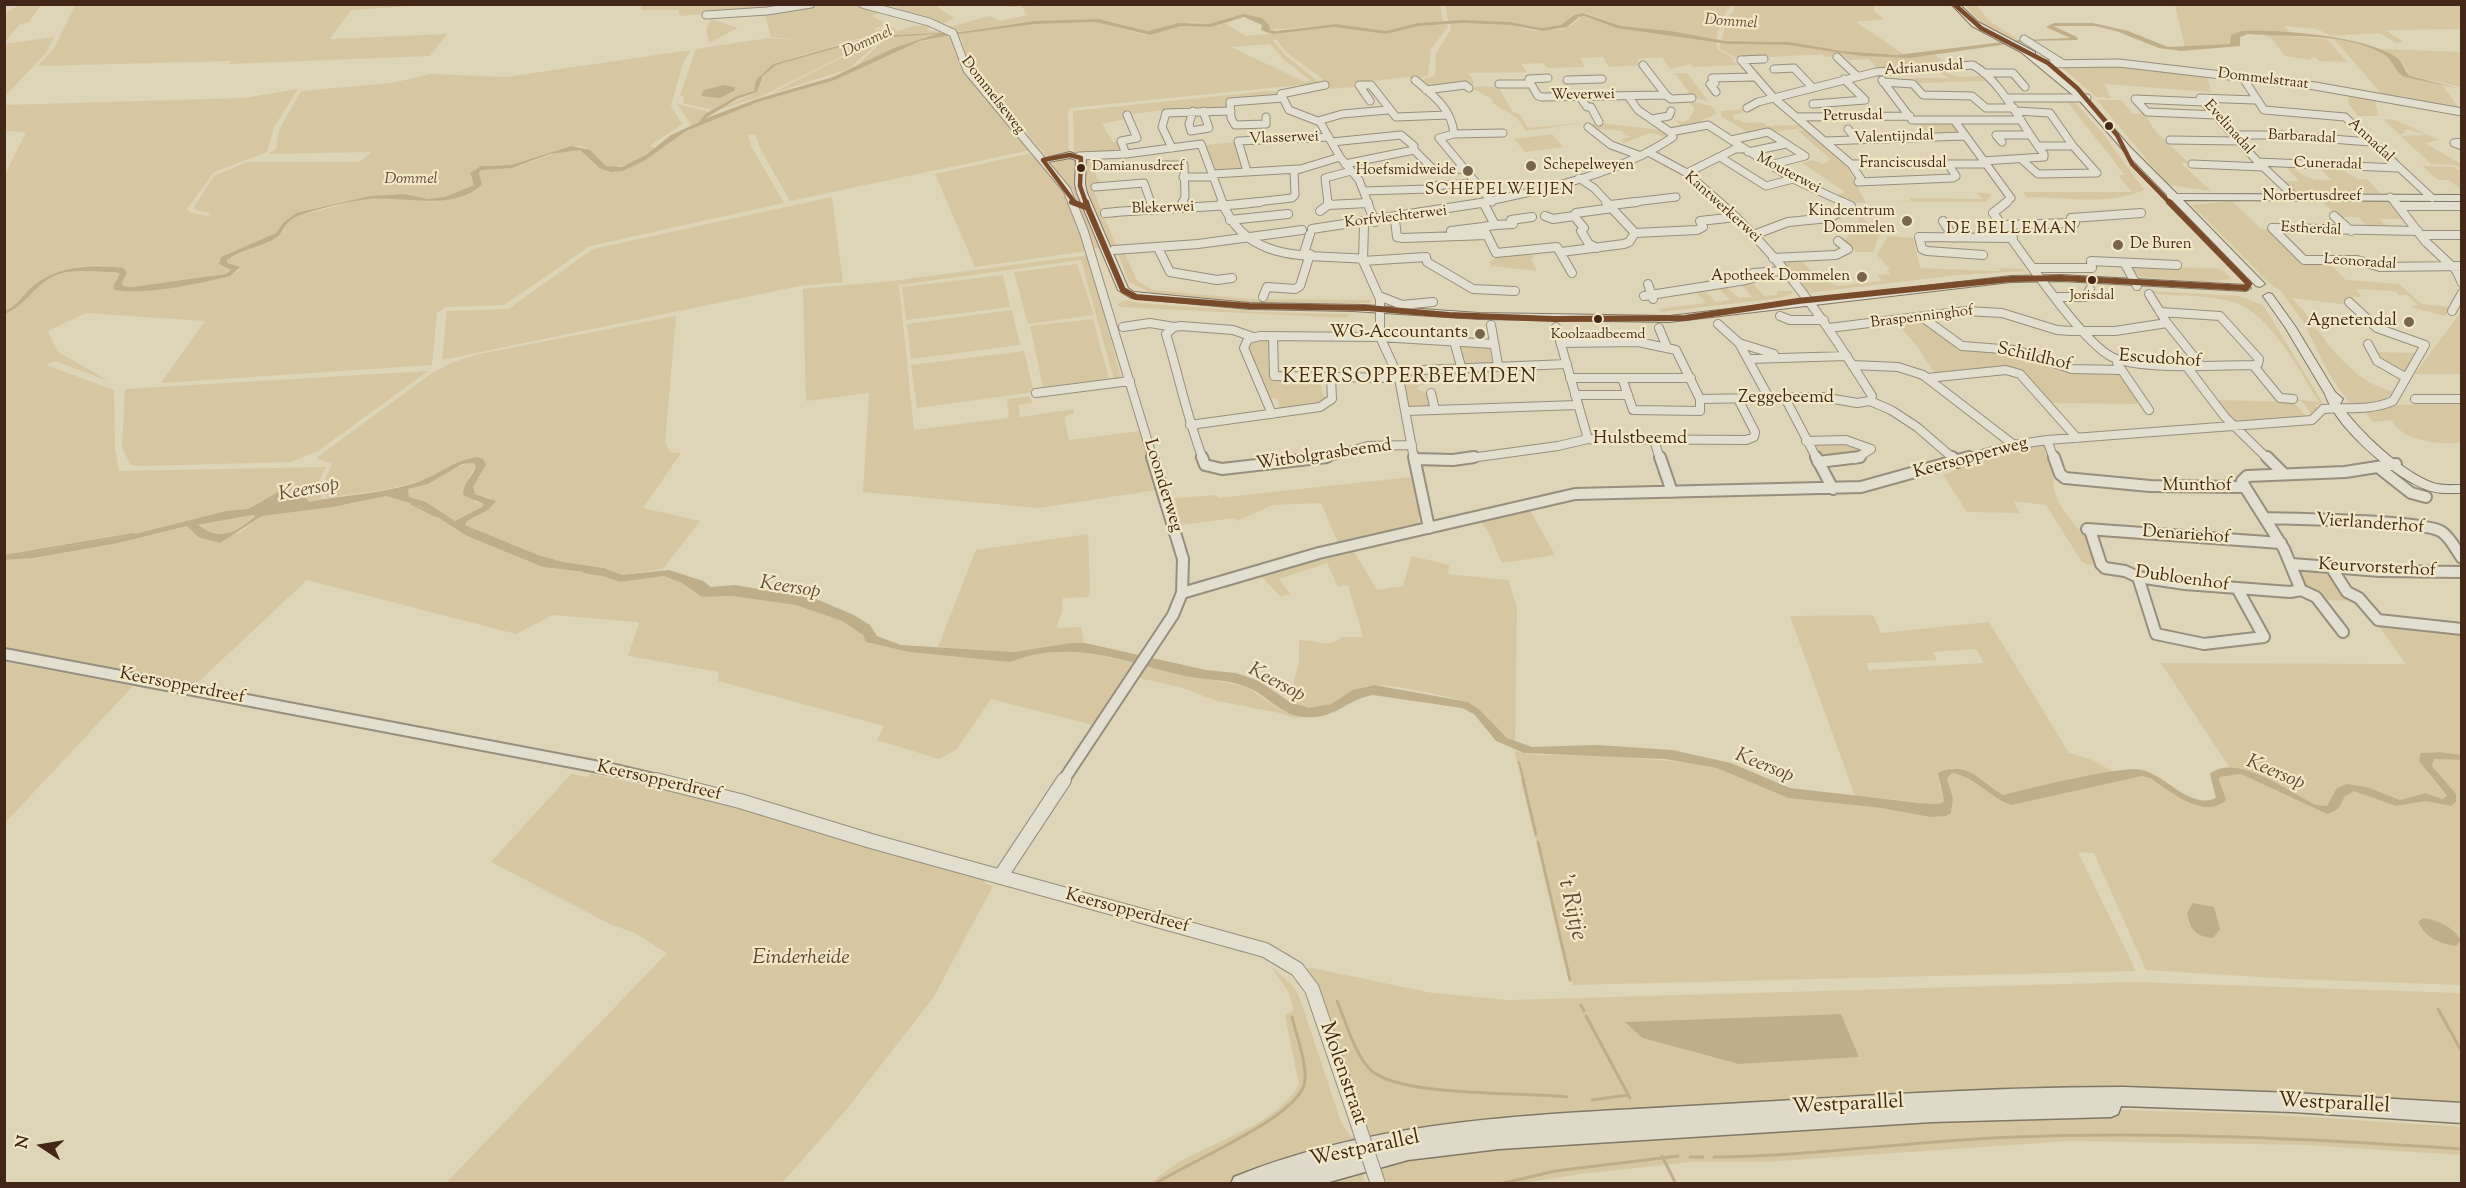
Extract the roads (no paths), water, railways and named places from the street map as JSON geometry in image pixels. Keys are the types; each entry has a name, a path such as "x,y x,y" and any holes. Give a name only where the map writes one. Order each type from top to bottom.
{"main road":[{"name":"Westparallel","path":"1242,1184 1363,1148 1405,1139 1485,1130 1929,1101 2012,1098 2197,1098 2462,1113"},
{"name":"Westparallel","path":"1282,1184 1408,1150 1467,1143 1932,1112 2202,1108 2462,1124"}],"street":[{"path":"706,15 767,12 811,4"},
{"name":"Dommelseweg","path":"862,4 929,22 953,34 960,57 967,70 1043,160"},
{"path":"879,10 898,4"},
{"path":"1954,5 1974,24 2005,41 2014,45 2026,44 2062,63"},
{"path":"2026,44 2045,64 2085,98 2128,150 2132,164 2168,197 2255,290 2278,310 2355,428 2379,451 2411,493 2426,497"},
{"path":"1837,57 1857,76"},
{"name":"Franciscusdal","path":"1764,59 1741,60 1774,98 1851,164 1948,164 2044,157 2038,146"},
{"name":"Dommelstraat","path":"2045,64 2119,63 2315,86 2462,112"},
{"path":"1643,65 1666,95"},
{"name":"Adrianusdal","path":"1748,108 1758,102 1876,72 1973,65 1984,73"},
{"path":"1774,69 1794,68 1812,87"},
{"path":"1876,72 1924,136"},
{"path":"1984,73 2013,73 2025,87"},
{"path":"1984,73 2016,110 2029,135 2038,146 2073,146"},
{"path":"1567,80 1600,76 1612,96"},
{"path":"1716,92 1710,84 1715,83 1712,78 1754,77"},
{"path":"1499,84 1531,84 1529,79 1548,78"},
{"path":"2243,78 2255,100"},
{"path":"1813,104 1863,102 1844,79"},
{"path":"1415,80 1443,105 1454,134"},
{"path":"1883,82 1913,84 1923,95 1972,96 1986,108 2050,113 2073,146 2097,173 2093,175 2038,174 2021,159"},
{"name":"Weverwei","path":"1531,84 1538,96 1666,95 1671,99 1692,99"},
{"path":"1325,85 1281,94 1289,110 1318,121 1364,192 1375,222"},
{"path":"1370,101 1359,86 1371,85 1388,110 1396,117 1448,115"},
{"path":"1426,90 1465,85 1469,88"},
{"path":"1628,96 1638,110 1670,132 1673,137 1650,153"},
{"path":"1580,97 1587,107 1591,107 1599,122"},
{"path":"1266,117 1266,124 1235,125 1230,102 1283,98"},
{"path":"2006,98 2085,98"},
{"name":"Evelinadal","path":"2255,100 2200,98 2295,197"},
{"path":"2204,102 2135,99 2147,112 2217,115"},
{"name":"Annadal","path":"2255,100 2261,109 2274,113 2345,117 2432,198"},
{"path":"1318,121 1342,114 1388,110"},
{"path":"1193,111 1189,124 1191,131 1209,128 1203,111"},
{"path":"1172,148 1162,127 1166,113 1231,111"},
{"path":"1652,119 1669,116 1671,111"},
{"path":"1126,154 1121,141 1137,138 1127,115"},
{"name":"Petrusdal","path":"1797,117 2021,120"},
{"path":"1954,120 2011,198 1993,213 2044,280"},
{"name":"Mouterwei","path":"1670,132 1708,125 1745,151 1793,179 1848,204 1851,208 1829,218 1788,222 1756,234"},
{"path":"1588,127 1611,145 1641,156"},
{"path":"1848,129 1856,140"},
{"path":"1731,140 1768,132 1805,156 1770,165"},
{"path":"1494,225 1488,203 1476,183 1438,138 1454,134 1503,133"},
{"name":"Vlasserwei","path":"1247,171 1238,141 1330,140 1401,135 1414,146 1414,150"},
{"path":"2002,142 1996,135 2029,135"},
{"name":"Barbaradal","path":"2170,140 2281,135 2370,142"},
{"name":"Valentijndal","path":"1825,141 1964,136"},
{"path":"1043,160 1126,154 1201,144 1211,163 1222,206 1230,220 1247,237 1269,250 1363,260 1426,257"},
{"path":"1687,173 1735,149 1745,151 1786,144"},
{"path":"1184,177 1298,169 1414,150 1434,170 1464,170"},
{"name":"Korfvlechterwei","path":"1090,252 1158,248 1395,220 1488,203 1579,178 1650,153"},
{"name":"Kantwerkerwei","path":"1650,153 1687,173 1756,234 1782,271 1827,324 1872,396 1870,401"},
{"path":"1079,156 1082,160 1080,184 1110,250 1122,286 1131,295 1148,298 1249,306 1541,318 1685,318 1994,280 2044,280 2255,290"},
{"path":"1720,157 1766,186 1793,179"},
{"name":"Loonderweg","path":"1043,160 1067,190 1090,252 1183,559 1182,593"},
{"path":"1163,165 1182,164 1185,197 1181,206"},
{"path":"1851,164 1861,179 1858,182 1953,178 1956,176 1948,164"},
{"name":"Cuneradal","path":"2192,164 2398,168"},
{"name":"Blekerwei","path":"1105,213 1181,206 1222,206 1292,198 1295,195 1294,171 1298,169"},
{"path":"1328,205 1325,178 1352,171"},
{"path":"1579,178 1594,188 1635,233"},
{"path":"1095,187 1144,183 1153,208"},
{"path":"1364,192 1476,183"},
{"path":"1545,216 1553,219 1574,216 1576,213 1612,206 1676,197"},
{"name":"Norbertusdreef","path":"2168,197 2462,198"},
{"path":"2390,197 2400,206 2419,233 2452,266 2462,283"},
{"path":"1072,202 1090,209"},
{"path":"1320,211 1328,205 1368,203"},
{"path":"2400,206 2462,206"},
{"path":"2002,225 2075,223 2071,218 2093,215 2137,216 2141,213"},
{"path":"1230,220 1288,214"},
{"path":"1574,216 1584,228 1581,231 1589,244 1597,248"},
{"name":"Estherdal","path":"2334,216 2351,231"},
{"path":"1454,237 1451,231 1513,224 1511,220 1515,218 1532,217"},
{"path":"1635,233 1698,230 1703,227 1700,221 1736,217"},
{"path":"1395,220 1397,237 1487,235"},
{"path":"1943,221 1954,238"},
{"path":"1364,224 1363,260 1379,296 1380,337 1398,375 1429,528"},
{"path":"1483,226 1496,254 1597,248 1629,242 1635,233"},
{"name":"Estherdal","path":"2262,228 2327,228 2462,235"},
{"name":"Estherdal","path":"2272,228 2304,260"},
{"path":"1263,297 1267,287 1294,289 1300,286 1307,254 1308,231"},
{"path":"1983,255 1927,251 1922,249 1918,237 2013,238"},
{"path":"1423,238 1427,261 1473,289 1515,291"},
{"path":"1773,258 1836,255 1848,249 1838,242"},
{"path":"1158,248 1170,272 1216,280 1232,278"},
{"path":"1559,250 1572,273"},
{"name":"Leonoradal","path":"2304,260 2357,260 2380,267 2462,266"},
{"path":"2035,268 2092,268 2091,261 2177,265"},
{"path":"2125,264 2136,284"},
{"path":"1649,292 1746,280 1753,278 1750,274 1753,273 1782,271"},
{"name":"Escudohof","path":"2044,280 2098,348 2115,358 2253,365"},
{"path":"2058,297 2086,297 2090,289"},
{"path":"2452,311 2462,293"},
{"path":"2149,294 2167,323 2199,363"},
{"path":"1379,296 1387,297 1402,305 1433,302"},
{"path":"2341,409 2388,404 2393,401 2425,345 2377,328 2349,302"},
{"name":"Braspenninghof","path":"1780,316 1790,320 1827,324 1922,318 1984,311 2020,317 2057,330 2085,331 2115,331 2167,323"},
{"path":"2160,312 2220,316 2259,359 2258,364 2253,365 2280,398 2293,399"},
{"name":"Schildhof","path":"1922,318 1962,346 2015,350 2072,369 2120,370"},
{"path":"1123,327 1150,323 1174,327 1233,330 1252,337 1380,337 1494,344"},
{"path":"1718,324 1739,343 1769,398"},
{"path":"1491,325 1498,365"},
{"name":"Witbolgrasbeemd","path":"1174,327 1166,334 1167,339 1182,384 1190,425 1205,465 1222,469 1317,460 1368,446 1412,445"},
{"path":"1556,327 1588,439"},
{"path":"1659,328 1666,345"},
{"path":"1273,336 1274,376 1331,378 1398,375 1498,365 1567,364"},
{"path":"1252,337 1245,342 1244,348 1272,414"},
{"path":"1454,341 1462,370"},
{"path":"1561,343 1666,345 1676,350 1700,399 1700,411 1633,411 1622,378"},
{"path":"1739,343 1789,358"},
{"path":"2368,344 2370,354 2390,372 2405,377"},
{"path":"2115,358 2120,370 2149,410"},
{"path":"1749,359 1849,361 1912,370 1927,378 2014,445"},
{"path":"2184,363 2234,427 2284,474"},
{"path":"1927,378 2006,370 2020,374 2077,438"},
{"path":"1190,425 1328,404 1332,399 1331,378"},
{"path":"1570,378 1690,378"},
{"path":"1036,393 1130,381"},
{"path":"1431,393 1435,410"},
{"path":"1406,411 1628,395"},
{"name":"Zeggebeemd","path":"1700,399 1833,397 1857,403 1870,401 1891,410 1917,428 1958,462"},
{"path":"1785,398 1833,489"},
{"name":"Hulstbeemd","path":"1415,459 1453,460 1588,439 1746,440 1754,437 1755,432 1738,399"},
{"path":"2415,399 2462,399"},
{"name":"Keersopperweg","path":"1672,492 1862,487 2014,445 2047,440 2312,420 2323,408 2341,409"},
{"path":"1000,877 1003,868 1149,654 1173,615 1182,593 1319,553 1575,494 1672,492 1654,440"},
{"path":"1806,441 1846,440 1872,449 1868,454 1844,461 1818,462"},
{"name":"Munthof","path":"2047,440 2060,479 2140,486 2245,487 2242,482 2247,476 2345,472 2388,465"},
{"path":"2388,465 2427,490 2447,494 2462,490"},
{"path":"2245,487 2281,543 2292,564 2301,590 2316,597 2343,632"},
{"name":"Vierlanderhof","path":"2265,518 2359,521 2430,528 2442,532 2462,558"},
{"name":"Denariehof","path":"2087,529 2281,543"},
{"name":"Dubloenhof","path":"2087,529 2105,568 2125,571 2138,577 2237,588 2290,592 2301,590"},
{"name":"Keurvorsterhof","path":"2292,564 2380,571 2462,572"},
{"path":"2331,567 2347,592 2359,598 2378,620 2462,629"},
{"path":"2138,577 2156,634 2204,644 2264,637 2237,588"},
{"name":"Keersopperdreef","path":"4,654 620,771 740,801 1000,877 1265,950 1298,969"},
{"name":"Molenstraat","path":"1298,969 1312,989 1378,1184"}],"waterway":[{"name":"Keersop","path":"412,504 436,516"},
{"name":"Keersop","path":"196,524 252,514"},
{"name":"Keersop","path":"4,556 134,534"},
{"name":"Keersop","path":"584,572 602,575"},
{"name":"'t Rijtje","path":"1519,762 1524,781"},
{"name":"'t Rijtje","path":"1523,780 1536,835"},
{"name":"'t Rijtje","path":"1538,842 1570,980"},
{"path":"1337,1001 1366,1065 1387,1079 1409,1085 1465,1092 1567,1097"},
{"name":"'t Rijtje","path":"1581,1005 1584,1011"},
{"path":"2438,1009 2462,1052"},
{"name":"'t Rijtje","path":"1586,1016 1630,1098"},
{"path":"1155,1184 1261,1126 1296,1098 1304,1085 1305,1070 1292,1017"},
{"path":"1592,1100 1628,1095"},
{"path":"1714,1157 2069,1135 2238,1137 2462,1149"},
{"path":"1663,1158 1678,1156"},
{"path":"1690,1157 1703,1157"},
{"path":"1500,1184 1555,1171 1663,1158"},
{"name":"'t Rijtje","path":"1663,1158 1676,1184"}],"place":[{"name":"Schepelweyen","path":"1531,166"},
{"name":"Damianusdreef","path":"1081,168"},
{"name":"Hoefsmidweide","path":"1468,171"},
{"name":"Kindcentrum Dommelen","path":"1907,221"},
{"name":"De Buren","path":"2118,245"},
{"name":"Apotheek Dommelen","path":"1862,277"},
{"name":"Jorisdal","path":"2092,280"},
{"name":"Koolzaadbeemd","path":"1598,319"},
{"name":"Agnetendal","path":"2409,322"},
{"name":"WG-Accountants","path":"1480,334"}],"district":[{"name":"SCHEPELWEIJEN","path":"1500,191"},
{"name":"DE BELLEMAN","path":"2012,230"},
{"name":"KEERSOPPERBEEMDEN","path":"1410,379"}],"water label":[{"name":"Dommel","path":"1731,23"},
{"name":"Dommel","path":"868,43"},
{"name":"Dommel","path":"411,180"}],"park label":[{"name":"Einderheide","path":"801,959"}]}
